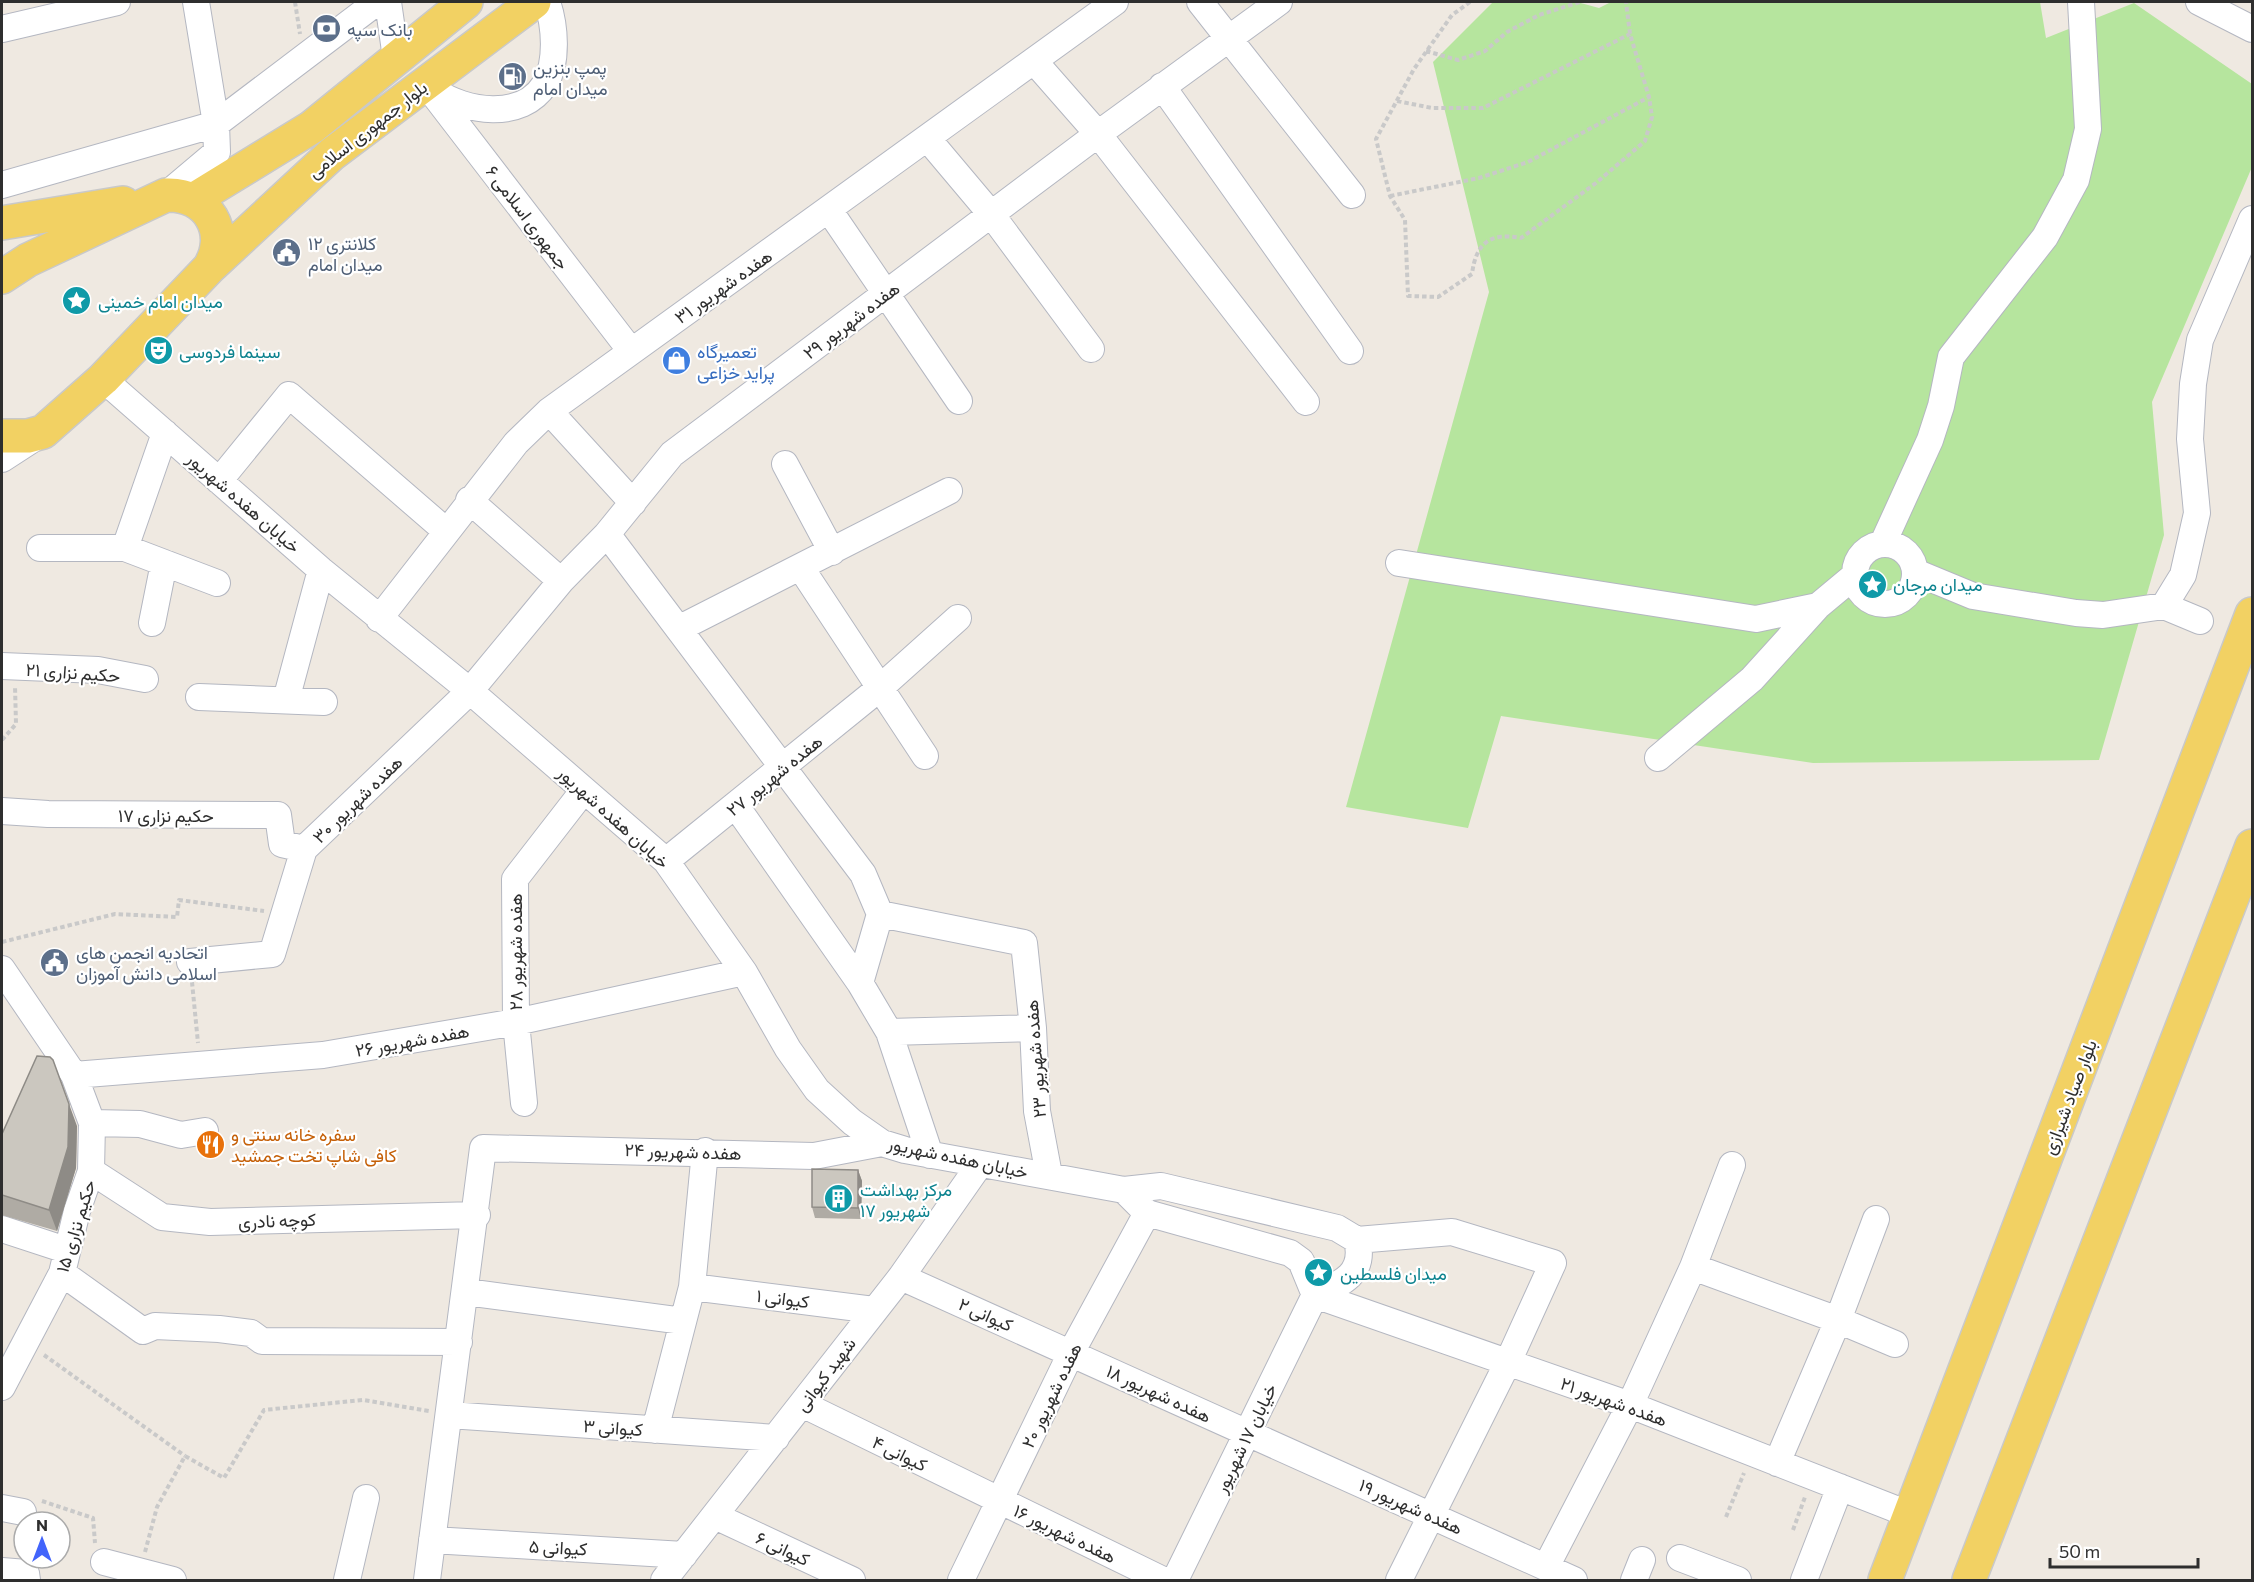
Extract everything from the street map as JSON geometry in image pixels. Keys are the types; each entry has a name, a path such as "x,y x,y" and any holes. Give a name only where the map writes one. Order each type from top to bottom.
{"main road":[{"name":"بلوار جمهوری اسلامی","path":"3,214 172,197 253,166 312,127 466,2"},
{"name":"بلوار جمهوری اسلامی","path":"209,268 332,154 534,2"},
{"path":"253,166 245,180 243,192 252,200 264,204 283,199"},
{"path":"2,276 28,260 172,197 207,210 216,225 219,243 209,268 103,379 43,432 28,436 2,436"},
{"name":"بلوار صیاد شیرازی","path":"1885,1581 2253,614"},
{"path":"1969,1581 2253,846"}],"street":[{"path":"2,29 117,2"},
{"path":"172,197 217,152 216,124 196,2"},
{"path":"2,185 216,124 377,2"},
{"path":"388,2 396,58"},
{"path":"425,83 450,101 470,108 500,109 523,103 544,84 553,57 553,32 547,2"},
{"name":"هفده شهریور ۳۱","path":"379,619 516,443 549,411 1114,2"},
{"path":"1200,2 1352,195"},
{"name":"هفده شهریور ۲۹","path":"470,691 561,581 607,534 672,454 1162,86 1279,2"},
{"path":"1883,543 1930,440 1941,406 1951,357 2045,237 2076,180 2088,129 2081,2"},
{"path":"2199,2 2253,29"},
{"path":"1034,61 1098,134 1306,402"},
{"name":"جمهوری اسلامی ۶","path":"425,83 631,351"},
{"path":"1162,86 1350,351"},
{"path":"927,138 991,214 1091,349"},
{"path":"829,210 959,401"},
{"path":"2164,606 2183,575 2197,513 2190,439 2193,384 2200,340 2253,219"},
{"name":"خیابان هفده شهریور","path":"103,379 321,570 470,691 666,861 744,972 788,1049 817,1090 852,1122 882,1143 930,1155 1124,1190"},
{"path":"219,481 289,395 446,531"},
{"path":"549,411 633,503"},
{"path":"2,459 43,432"},
{"path":"125,548 165,434"},
{"path":"785,464 832,552"},
{"path":"680,628 948,491"},
{"path":"469,501 561,581"},
{"path":"607,534 863,874 879,914 860,983"},
{"path":"1883,543 1895,545 1905,551 1912,560 1915,572 1914,584 1908,594 1898,601 1886,604 1874,603 1864,597 1857,587 1854,576 1855,564 1861,553 1871,546 1883,543"},
{"path":"40,548 125,548 217,583"},
{"path":"152,623 164,563"},
{"path":"1399,563 1756,619 1818,606"},
{"path":"801,568 925,756"},
{"path":"286,699 321,570"},
{"path":"1915,572 1973,596 2076,613 2103,615 2164,606 2199,621"},
{"path":"1658,758 1752,679 1818,606 1854,576"},
{"name":"هفده شهریور ۲۷","path":"666,861 881,687 958,618"},
{"name":"حکیم نزاری ۲۱","path":"8,667 98,670 145,679"},
{"name":"هفده شهریور ۳۰","path":"190,962 272,954 304,849 470,691"},
{"path":"199,697 324,702"},
{"name":"هفده شهریور ۲۸","path":"524,1102 516,1022 515,879 584,789"},
{"path":"736,806 860,983 889,1032 930,1155"},
{"name":"حکیم نزاری ۱۷","path":"2,811 48,814 278,815 282,844 304,849"},
{"name":"هفده شهریور ۲۳","path":"879,914 1024,943 1033,1028 1037,1111 1048,1175"},
{"name":"حکیم نزاری ۱۵","path":"2,969 74,1075 92,1123 91,1171 64,1261 2,1387"},
{"name":"هفده شهریور ۲۶","path":"74,1075 323,1055 516,1022 744,972"},
{"path":"889,1032 1033,1028"},
{"path":"92,1123 140,1124 181,1135 205,1131"},
{"name":"هفده شهریور ۲۴","path":"477,1215 483,1148 705,1151 814,1156 882,1143"},
{"path":"655,1430 692,1287 705,1151"},
{"name":"شهید کیوانی","path":"664,1581 901,1277 980,1164"},
{"path":"1546,1567 1630,1405 1693,1267 1732,1165"},
{"name":"کوچه نادری","path":"91,1171 162,1217 210,1222 477,1215"},
{"path":"1124,1190 1161,1186 1336,1228 1357,1240 1452,1232 1553,1263 1508,1362 1399,1581"},
{"path":"1124,1190 1148,1213 1290,1253 1301,1262 1315,1295 1345,1282 1356,1266 1360,1251 1357,1240"},
{"name":"هفده شهریور ۲۰","path":"961,1581 1072,1352 1148,1213"},
{"path":"427,1581 477,1215"},
{"path":"1777,1463 1838,1320 1876,1220"},
{"path":"2,1229 64,1261 143,1331 155,1326 219,1329 251,1333 262,1341 459,1342"},
{"path":"1693,1267 1838,1320 1895,1344"},
{"name":"کیوانی ۲","path":"901,1277 1072,1352"},
{"name":"کیوانی ۱","path":"692,1287 874,1310"},
{"path":"466,1292 683,1321"},
{"name":"هفده شهریور ۲۱","path":"1315,1295 1630,1405 1911,1515"},
{"name":"خیابان ۱۷ شهریور","path":"1175,1581 1315,1295"},
{"name":"هفده شهریور ۱۸","path":"1072,1352 1247,1434"},
{"name":"کیوانی ۴","path":"802,1404 999,1501"},
{"name":"کیوانی ۳","path":"449,1415 776,1438"},
{"name":"هفده شهریور ۱۹","path":"1247,1434 1574,1581"},
{"path":"1804,1581 1840,1487"},
{"path":"347,1581 366,1498"},
{"name":"هفده شهریور ۱۶","path":"999,1501 1163,1581"},
{"name":"کیوانی ۶","path":"715,1516 852,1581"},
{"name":"کیوانی ۵","path":"432,1540 684,1555"},
{"path":"1680,1558 1738,1581"},
{"path":"104,1562 140,1570 173,1581"},
{"path":"2,1571 26,1573 27,1581"}],"path":[{"path":"296,2 303,58"},
{"path":"1470,2 1452,15 1426,51 1398,101 1382,124 1376,139 1390,196 1405,220 1408,296 1438,297 1472,274 1474,256 1485,241 1505,235 1521,238 1596,183 1645,141 1652,117 1649,97 1630,34 1626,2"},
{"path":"1426,51 1458,60 1485,51 1507,32 1539,15 1580,2"},
{"path":"1398,101 1432,108 1483,108 1630,34"},
{"path":"1390,196 1479,178 1528,162 1649,97"},
{"path":"2,740 16,724 8,667"},
{"path":"2,942 115,914 177,917 179,900 285,914"},
{"path":"190,962 200,1065"},
{"path":"24,1340 185,1456 224,1478 264,1410 363,1400 449,1415"},
{"path":"1726,1517 1753,1453"},
{"path":"140,1570 157,1507 185,1456"},
{"path":"1793,1530 1812,1476"},
{"path":"12,1510 27,1497 68,1510"},
{"path":"72,1511 93,1518 96,1561 104,1562"}],"green space":[{"path":"1493,2 1577,2 1599,8 1611,2 2040,2 2046,38 2134,3 2252,84 2252,167 2152,402 2164,535 2099,760 1813,763 1501,716 1468,828 1346,807 1489,292 1433,62"}],"building":[{"path":"37,1056 50,1057 53,1060 69,1104 68,1147 49,1210 2,1195 2,1134"},
{"name":"مرکز بهداشت ۱۷ شهریور","path":"812,1169 858,1170 858,1208 812,1207"}],"place":[{"name":"بانک سپه","path":"326,29"},
{"name":"پمپ بنزین میدان امام","path":"512,77"},
{"name":"کلانتری ۱۲ میدان امام","path":"287,253"},
{"name":"میدان امام خمینی","path":"77,301"},
{"name":"سینما فردوسی","path":"158,351"},
{"name":"تعمیرگاه پراید خزاعی","path":"676,361"},
{"name":"میدان مرجان","path":"1872,584"},
{"name":"اتحادیه انجمن های اسلامی دانش آموزان","path":"55,962"},
{"name":"سفره خانه سنتی و کافی شاپ تخت جمشید","path":"210,1144"},
{"name":"مرکز بهداشت ۱۷ شهریور","path":"839,1199"},
{"name":"میدان فلسطین","path":"1319,1273"}]}
